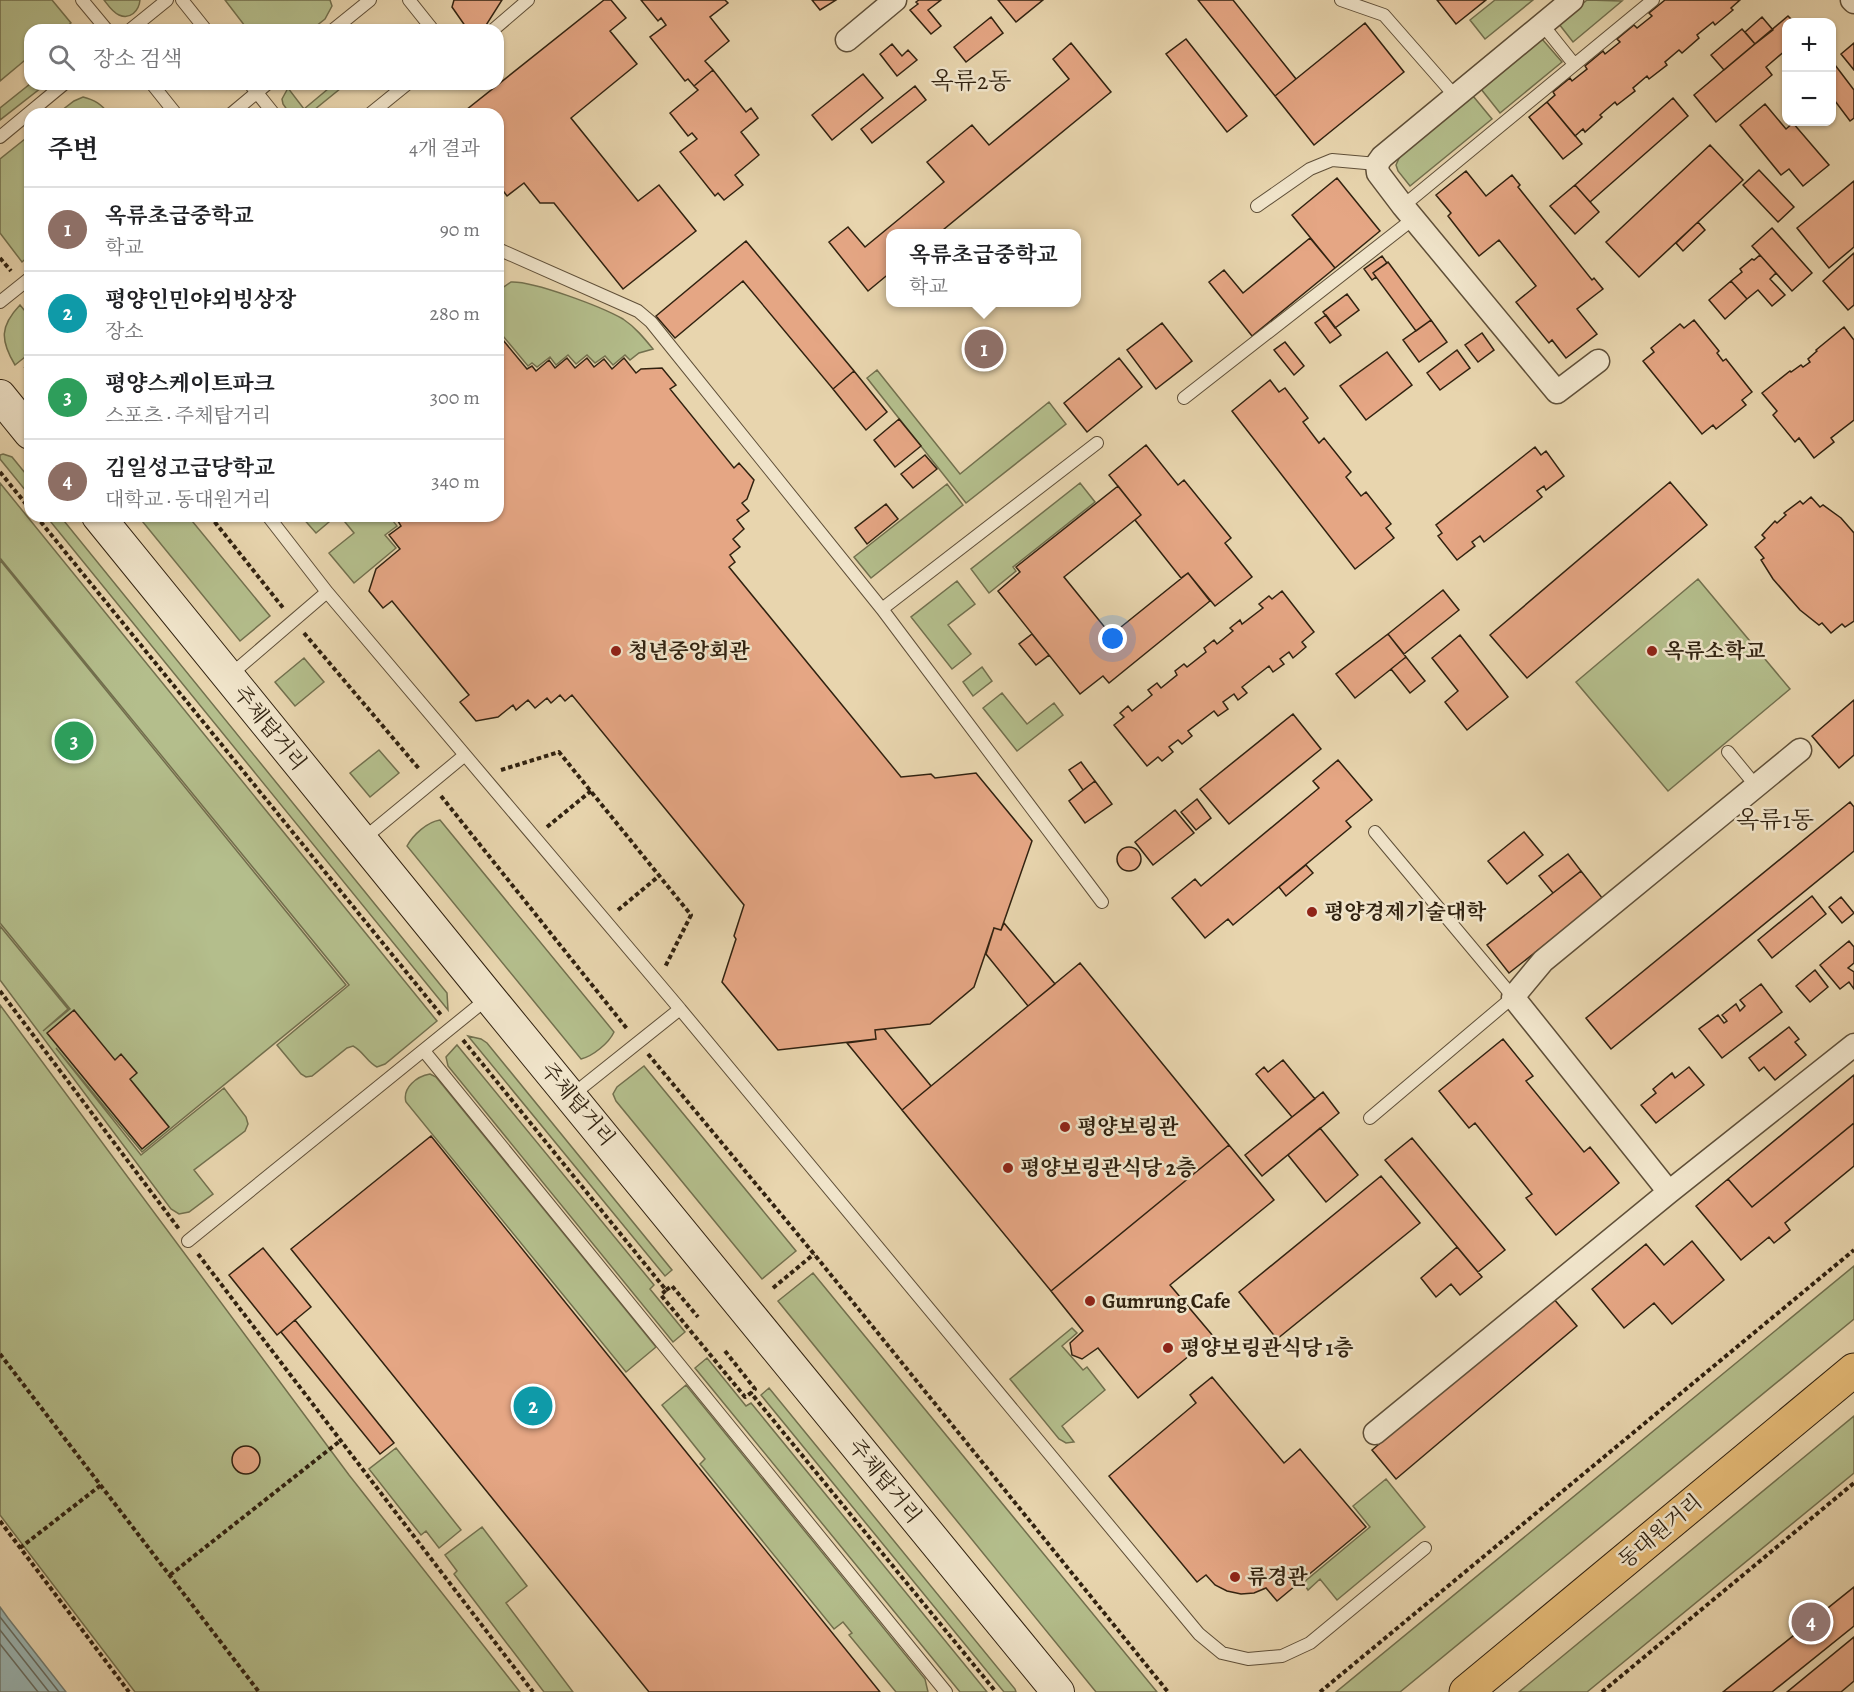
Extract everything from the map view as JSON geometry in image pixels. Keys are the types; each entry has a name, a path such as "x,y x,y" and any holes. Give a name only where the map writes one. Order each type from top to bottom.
{"main road":[{"path":"0,396 24,426"},
{"name":"주체탑거리","path":"103,522 1058,1692"},
{"name":"동대원거리","path":"1466,1692 1854,1370"}],"street":[{"path":"847,40 896,0"},
{"path":"1572,0 1382,157 1377,164 1378,173 1408,213 1557,392 1598,361"},
{"path":"1669,1192 1513,996 1543,962 1800,750"},
{"path":"1375,1433 1669,1192 1854,1045"}],"lane":[{"path":"82,0 102,24"},
{"path":"137,24 167,0"},
{"path":"182,0 201,24"},
{"path":"340,24 370,0"},
{"path":"409,0 428,24"},
{"path":"501,24 528,0"},
{"path":"1341,0 1384,15 1455,96"},
{"path":"1184,398 1408,213 1574,64 1653,0"},
{"path":"1542,24 1574,64"},
{"path":"35,108 57,90"},
{"path":"157,90 171,108"},
{"path":"236,108 251,90"},
{"path":"255,90 269,108"},
{"path":"377,108 400,90"},
{"path":"0,137 24,117"},
{"path":"1257,206 1310,169 1332,160 1377,164"},
{"path":"504,252 638,311 651,322 882,609 1102,902"},
{"path":"0,302 24,283"},
{"path":"882,609 1097,443"},
{"path":"273,522 327,592 680,1009 1198,1634 1222,1653 1248,1659 1282,1656 1310,1643 1425,1548"},
{"path":"229,677 327,592"},
{"path":"1728,752 1756,786"},
{"path":"362,840 465,755"},
{"path":"1371,1118 1513,996 1375,832"},
{"path":"188,1241 489,997"},
{"path":"571,1096 680,1009"},
{"path":"424,1051 946,1692"}],"path":[{"path":"0,472 24,501"},
{"path":"41,522 666,1290"},
{"path":"215,522 814,1254 1168,1692"},
{"path":"483,775 559,752 691,915 675,947"},
{"path":"565,813 591,791"},
{"path":"634,897 659,876"},
{"path":"0,991 533,1692"},
{"path":"1320,1692 1854,1250"},
{"path":"773,1288 814,1254"},
{"path":"698,1317 672,1286 661,1295 745,1397 756,1389 725,1351"},
{"path":"0,1354 259,1692"},
{"path":"751,1393 996,1692"},
{"path":"170,1575 340,1441"},
{"path":"1602,1692 1854,1484"},
{"path":"20,1548 101,1485"},
{"path":"0,1521 129,1692"}],"green space":[{"path":"0,0 52,0 71,23 24,24 24,61 0,81"},
{"path":"104,0 140,0 136,11 123,16 114,12"},
{"path":"225,0 330,0 332,6 325,19 319,24 243,24"},
{"path":"1495,0 1533,0 1485,39 1470,20"},
{"path":"1587,0 1622,1 1573,42 1559,24"},
{"path":"1542,39 1562,62 1500,113 1481,89"},
{"path":"24,89 38,90 0,120 0,108"},
{"path":"287,90 290,90 303,108 286,108 282,99"},
{"path":"327,90 339,90 316,108 305,108"},
{"path":"1473,96 1492,119 1410,186 1396,165 1400,156"},
{"path":"83,97 98,103 103,108 65,108"},
{"path":"24,140 24,260 22,262 0,233 0,159"},
{"path":"511,282 535,286 613,314 631,326 653,349 639,353 630,360 625,355 613,365 605,356 595,363 587,355 576,364 568,355 556,365 550,357 537,367 532,363 528,366 504,337 504,287"},
{"path":"20,305 24,310 24,358 15,365 7,348 4,334 13,313"},
{"path":"877,370 960,474 1049,402 1066,424 966,503 867,378"},
{"path":"0,455 12,457 24,472 24,489 0,459"},
{"path":"0,483 24,513 24,522 32,522 437,1021 385,1064 377,1067 353,1046 347,1048 312,1076 306,1077 301,1074 277,1045 349,985 0,558"},
{"path":"1080,483 1095,502 1013,567 1016,571 989,593 971,569"},
{"path":"947,484 963,505 871,578 854,557"},
{"path":"51,522 65,522 447,993 448,1010"},
{"path":"143,522 193,522 270,616 240,641"},
{"path":"306,522 329,522 316,533"},
{"path":"345,522 394,522 397,526 385,535 396,548 354,583 329,553 354,533"},
{"path":"0,560 346,985 142,1152 56,1048 141,1155 224,1088 246,1117 248,1124 245,1131 194,1170 213,1194 189,1212 179,1214 171,1209 0,980 0,926 68,1009 43,1031 70,1009 0,923"},
{"path":"1698,579 1790,689 1668,791 1576,682"},
{"path":"957,581 975,604 948,625 971,654 952,669 911,617"},
{"path":"304,658 324,682 295,706 275,682"},
{"path":"982,667 992,681 973,696 963,682"},
{"path":"1002,693 1027,724 1054,703 1063,715 1017,751 983,708"},
{"path":"379,750 399,773 370,797 350,773"},
{"path":"440,820 614,1032 605,1045 581,1059 407,846 421,830 430,823"},
{"path":"0,1005 349,1475 520,1692 135,1692 0,1515"},
{"path":"468,1036 487,1043 672,1270 665,1276"},
{"path":"457,1045 654,1285 650,1289 685,1332 673,1342 448,1066 446,1057"},
{"path":"644,1066 796,1251 762,1279 616,1101 613,1094 617,1087"},
{"path":"430,1074 436,1077 656,1347 626,1372 406,1102 408,1088 420,1077"},
{"path":"1854,1266 1854,1319 1400,1692 1336,1692"},
{"path":"813,1273 1157,1692 1096,1692 778,1301"},
{"path":"1072,1328 1077,1333 1062,1346 1083,1370 1087,1367 1105,1390 1062,1426 1074,1442 1066,1443 1059,1439 1010,1379"},
{"path":"707,1358 746,1406 751,1403 987,1692 960,1692 695,1368"},
{"path":"686,1385 925,1679 928,1692 896,1692 849,1635 852,1633 843,1622 834,1629 700,1464 705,1459 662,1405"},
{"path":"769,1388 1016,1692 1004,1692 761,1395"},
{"path":"1854,1416 1854,1473 1587,1692 1519,1692"},
{"path":"396,1448 461,1530 439,1548 426,1531 421,1535 369,1469"},
{"path":"1386,1479 1425,1527 1337,1600 1320,1579 1308,1590 1303,1583 1370,1527 1353,1506"},
{"path":"482,1527 527,1586 506,1603 573,1692 544,1692 454,1574 457,1571 445,1555"}],"water":[{"path":"0,1607 8,1618 66,1692 0,1692"}],"building":[{"path":"454,0 502,0 487,24 464,24 452,7"},
{"path":"604,0 611,0 626,18 610,31 637,64 571,118 638,201 659,185 696,231 623,289 554,203 540,203 524,183 507,196 504,192 504,108 469,108 491,90 504,90 504,80"},
{"path":"641,0 725,0 728,3 710,17 729,41 705,61 713,70 694,86 688,79 685,81 650,37 666,25 661,18 658,21"},
{"path":"812,0 836,0 820,10"},
{"path":"941,0 928,10 941,26 931,34 910,10 918,4 916,2"},
{"path":"998,0 1043,0 1016,22"},
{"path":"1198,0 1233,0 1296,79 1275,96"},
{"path":"1437,0 1486,0 1456,24"},
{"path":"1665,0 1740,0 1731,8 1733,10 1715,25 1713,22 1697,35 1699,38 1682,53 1679,50 1665,62 1667,65 1649,79 1647,76 1633,88 1635,91 1617,105 1615,102 1585,132 1583,129 1575,136 1547,102 1555,95 1553,92 1570,78 1572,81 1587,69 1585,66 1603,51 1605,54 1620,42 1617,39 1634,25 1637,28 1652,16 1649,13"},
{"path":"991,17 1003,33 966,62 954,47"},
{"path":"1762,17 1773,30 1755,44 1745,32"},
{"path":"1782,21 1782,53 1766,67 1772,75 1716,122 1694,95"},
{"path":"1365,23 1404,72 1314,145 1275,96"},
{"path":"1742,29 1755,44 1724,70 1711,55"},
{"path":"1186,39 1247,116 1227,132 1166,54"},
{"path":"1071,43 1111,92 944,229 887,229 944,182 927,162 972,125 989,145 1069,79 1053,59"},
{"path":"1854,43 1854,70 1841,54"},
{"path":"892,44 902,56 908,50 917,60 897,76 880,54"},
{"path":"1836,66 1854,90 1854,118 1850,121 1836,102"},
{"path":"713,70 746,112 751,108 758,118 741,132 759,155 735,175 743,185 724,200 718,193 715,196 680,152 697,139 692,133 688,136 670,113 698,90 694,86"},
{"path":"863,74 883,98 832,140 812,115"},
{"path":"915,86 926,100 872,143 861,129"},
{"path":"1673,98 1688,116 1590,202 1575,185"},
{"path":"1547,102 1582,144 1563,159 1529,117"},
{"path":"1765,104 1786,129 1790,126 1796,126 1829,165 1803,186 1789,169 1781,175 1740,125"},
{"path":"1710,145 1743,180 1639,277 1606,242"},
{"path":"1759,170 1794,207 1778,222 1743,185"},
{"path":"1466,171 1486,196 1512,175 1520,185 1518,187 1592,280 1594,278 1603,289 1577,309 1597,334 1566,358 1552,340 1549,343 1516,302 1536,286 1499,240 1479,256 1448,216 1451,213 1436,195"},
{"path":"1337,178 1380,231 1335,268 1292,215"},
{"path":"1854,181 1854,247 1829,268 1797,228"},
{"path":"1575,185 1599,212 1575,234 1550,206"},
{"path":"1698,222 1705,230 1683,251 1676,243"},
{"path":"848,227 865,247 886,230 886,276 868,291 829,242"},
{"path":"1772,228 1812,273 1792,291 1752,246"},
{"path":"1310,238 1335,268 1252,336 1209,282 1224,270 1243,293"},
{"path":"746,241 854,371 833,389 743,281 675,338 656,316"},
{"path":"1854,253 1854,305 1848,310 1823,281"},
{"path":"1760,255 1776,273 1770,279 1785,295 1772,306 1758,290 1747,299 1731,281 1742,272 1740,269"},
{"path":"1382,256 1387,263 1373,273 1376,277 1372,280 1364,269"},
{"path":"1388,262 1431,320 1416,331 1373,273"},
{"path":"1731,281 1747,299 1725,319 1709,300"},
{"path":"1347,294 1359,310 1335,328 1323,312"},
{"path":"1326,315 1341,335 1330,343 1315,323"},
{"path":"1431,320 1447,342 1419,362 1403,340"},
{"path":"1694,320 1719,351 1717,353 1723,361 1726,359 1752,392 1742,400 1746,405 1716,429 1713,425 1702,434 1643,361 1654,352 1651,348 1680,324 1684,328"},
{"path":"1162,323 1192,361 1156,389 1127,350"},
{"path":"1844,327 1854,340 1854,420 1831,438 1834,442 1814,458 1799,438 1795,442 1773,415 1777,411 1762,393 1790,371 1810,362 1808,359 1816,350"},
{"path":"1482,333 1494,350 1478,362 1465,345"},
{"name":"청년중앙회관","path":"504,341 527,369 532,366 536,371 549,360 555,368 567,358 575,368 587,358 594,367 604,359 612,369 624,358 636,373 641,369 662,368 676,385 670,389 734,468 739,463 754,480 747,499 742,503 749,511 737,520 744,529 733,539 740,547 730,555 735,562 729,567 901,777 931,774 935,778 976,773 1032,841 1001,930 994,928 974,987 930,1024 875,1030 876,1039 778,1050 722,982 744,905 572,695 565,701 560,695 551,703 547,698 535,708 528,700 516,710 513,705 498,717 476,721 460,702 469,695 392,601 383,608 369,591 376,569 400,549 389,535 401,526 399,522 504,522"},
{"path":"1285,342 1304,366 1294,375 1274,350"},
{"path":"1457,350 1470,368 1440,390 1427,373"},
{"path":"1387,352 1412,385 1366,420 1340,386"},
{"path":"1119,358 1142,387 1087,432 1064,403"},
{"path":"854,371 887,412 866,430 833,389"},
{"path":"1270,380 1279,392 1285,388 1308,418 1303,422 1319,443 1324,438 1351,472 1346,477 1361,496 1366,492 1391,524 1386,528 1394,538 1355,569 1232,411"},
{"path":"899,419 921,446 895,467 874,440"},
{"path":"1146,445 1178,485 1184,480 1231,538 1225,543 1252,577 1215,606 1188,573 1181,578 1135,520 1141,515 1109,475"},
{"path":"1535,447 1541,455 1546,451 1564,476 1546,490 1544,486 1537,491 1542,497 1484,542 1480,536 1472,542 1475,546 1457,560 1438,536 1442,533 1436,525"},
{"path":"925,455 937,469 913,488 901,474"},
{"path":"1670,482 1707,525 1527,678 1490,635"},
{"path":"1118,486 1141,515 1064,577 1111,635 1188,573 1210,601 1109,683 1103,676 1080,694 998,591 1020,572 1016,567"},
{"path":"1811,497 1820,507 1823,505 1841,518 1854,533 1854,621 1845,627 1842,624 1831,633 1822,623 1819,625 1800,610 1773,579 1761,560 1764,558 1755,547 1765,538 1762,535 1775,521 1777,523 1786,515 1784,513 1800,501 1803,504"},
{"path":"886,504 898,519 867,544 855,528"},
{"path":"1443,590 1459,610 1404,654 1388,634"},
{"path":"1282,591 1314,632 1302,642 1306,647 1293,658 1289,652 1280,659 1284,664 1273,672 1269,666 1242,687 1247,693 1238,700 1234,694 1223,702 1228,709 1218,716 1214,711 1188,731 1192,736 1182,744 1178,740 1169,747 1173,752 1162,761 1158,757 1147,766 1114,725 1124,717 1120,713 1128,706 1132,711 1152,695 1148,690 1157,683 1161,688 1177,675 1175,671 1184,664 1187,667 1206,652 1204,648 1214,640 1217,644 1233,631 1230,628 1240,620 1242,624 1263,608 1259,604 1269,596 1272,599"},
{"path":"1032,634 1049,655 1036,665 1019,644"},
{"path":"1388,634 1406,657 1355,698 1336,674"},
{"path":"1460,635 1508,697 1467,730 1445,702 1458,691 1432,658"},
{"path":"1406,657 1425,681 1410,693 1391,669"},
{"path":"1854,700 1854,755 1839,768 1812,736"},
{"path":"1293,714 1321,749 1229,824 1200,789"},
{"path":"1338,760 1372,800 1346,821 1351,827 1233,925 1228,919 1205,938 1172,898 1195,879 1201,886 1319,788 1313,781"},
{"path":"1081,762 1095,781 1083,790 1069,770"},
{"path":"1095,781 1112,804 1085,823 1069,801"},
{"path":"1197,799 1211,818 1196,830 1181,812"},
{"path":"1850,802 1854,807 1854,851 1611,1049 1586,1018"},
{"path":"1175,810 1194,833 1153,865 1135,842"},
{"path":"1524,832 1543,855 1507,884 1488,861"},
{"path":"1129,847 1137,851 1141,859 1137,867 1129,871 1121,867 1117,859 1121,851"},
{"path":"1568,854 1581,871 1553,893 1539,876"},
{"path":"1306,865 1313,873 1286,896 1279,887"},
{"path":"1581,871 1603,899 1509,973 1487,945"},
{"path":"1812,896 1826,914 1772,958 1758,940"},
{"path":"1841,897 1854,913 1842,923 1829,907"},
{"path":"1004,923 1055,984 1028,1006 986,954 994,928 1001,930"},
{"path":"1849,941 1854,947 1854,963 1848,968 1854,972 1854,989 1849,982 1840,989 1820,965"},
{"name":"평양보링관","path":"1080,963 1229,1145 1051,1291 902,1110"},
{"path":"1815,970 1828,987 1810,1002 1796,986"},
{"path":"1761,984 1782,1012 1722,1058 1699,1029 1718,1015 1724,1023 1727,1021 1722,1015 1736,1004 1740,1011 1745,1006 1740,1000"},
{"path":"74,1010 115,1060 121,1054 137,1073 130,1079 169,1127 142,1149 47,1033"},
{"path":"1789,1027 1799,1039 1795,1042 1806,1055 1775,1080 1764,1067 1759,1071 1749,1058"},
{"path":"884,1029 931,1086 902,1110 847,1043 876,1039 875,1030"},
{"path":"1503,1039 1533,1076 1526,1081 1584,1152 1590,1147 1619,1183 1556,1235 1526,1198 1532,1194 1475,1123 1469,1128 1439,1091"},
{"path":"1283,1060 1315,1099 1292,1117 1256,1074 1264,1067 1268,1072"},
{"path":"1689,1067 1704,1085 1656,1123 1641,1105 1656,1093 1653,1089 1672,1073 1675,1078"},
{"path":"1854,1075 1854,1123 1752,1207 1728,1179"},
{"path":"1323,1092 1339,1113 1262,1176 1245,1155"},
{"path":"1854,1123 1854,1166 1785,1223 1790,1230 1774,1243 1769,1237 1741,1260 1696,1206 1728,1179 1752,1207"},
{"path":"1320,1128 1358,1175 1326,1202 1288,1155"},
{"path":"431,1136 880,1692 649,1692 488,1493 291,1249"},
{"path":"1412,1138 1505,1250 1478,1272 1385,1160"},
{"name":"평양보링관","path":"1229,1145 1274,1200 1170,1285 1213,1336 1138,1398 1098,1348 1082,1359 1072,1355 1070,1343 1083,1331 1051,1291"},
{"path":"1381,1176 1420,1223 1277,1339 1239,1292"},
{"path":"1692,1241 1724,1280 1672,1324 1654,1303 1624,1328 1592,1289 1646,1244 1664,1265"},
{"path":"1457,1247 1482,1277 1460,1295 1451,1284 1436,1297 1421,1278"},
{"path":"263,1248 311,1307 277,1335 229,1275"},
{"path":"1553,1298 1577,1326 1396,1479 1372,1450"},
{"path":"295,1320 394,1443 380,1454 281,1332"},
{"path":"1212,1377 1284,1463 1300,1449 1366,1527 1277,1601 1266,1588 1254,1593 1241,1594 1215,1585 1206,1575 1197,1582 1109,1476 1196,1403 1190,1395"},
{"path":"246,1446 256,1450 260,1460 256,1470 246,1474 236,1470 232,1460 236,1450"},
{"path":"1854,1587 1854,1626 1772,1692 1723,1692"},
{"path":"1854,1637 1854,1681 1841,1692 1787,1692"}],"place":[{"name":"옥류초급중학교","path":"984,349"},
{"name":"청년중앙회관","path":"616,651"},
{"name":"옥류소학교","path":"1652,651"},
{"name":"평양스케이트파크","path":"74,741"},
{"name":"평양경제기술대학","path":"1312,912"},
{"name":"평양보링관","path":"1065,1127"},
{"name":"평양보링관식당 2층","path":"1008,1168"},
{"name":"Gumrung Cafe","path":"1090,1301"},
{"name":"평양보링관식당 1층","path":"1168,1348"},
{"name":"평양인민야외빙상장","path":"533,1406"},
{"name":"류경관","path":"1235,1577"},
{"name":"김일성고급당학교","path":"1811,1622"}],"district":[{"name":"옥류2동","path":"971,81"},
{"name":"옥류1동","path":"1775,820"}]}
